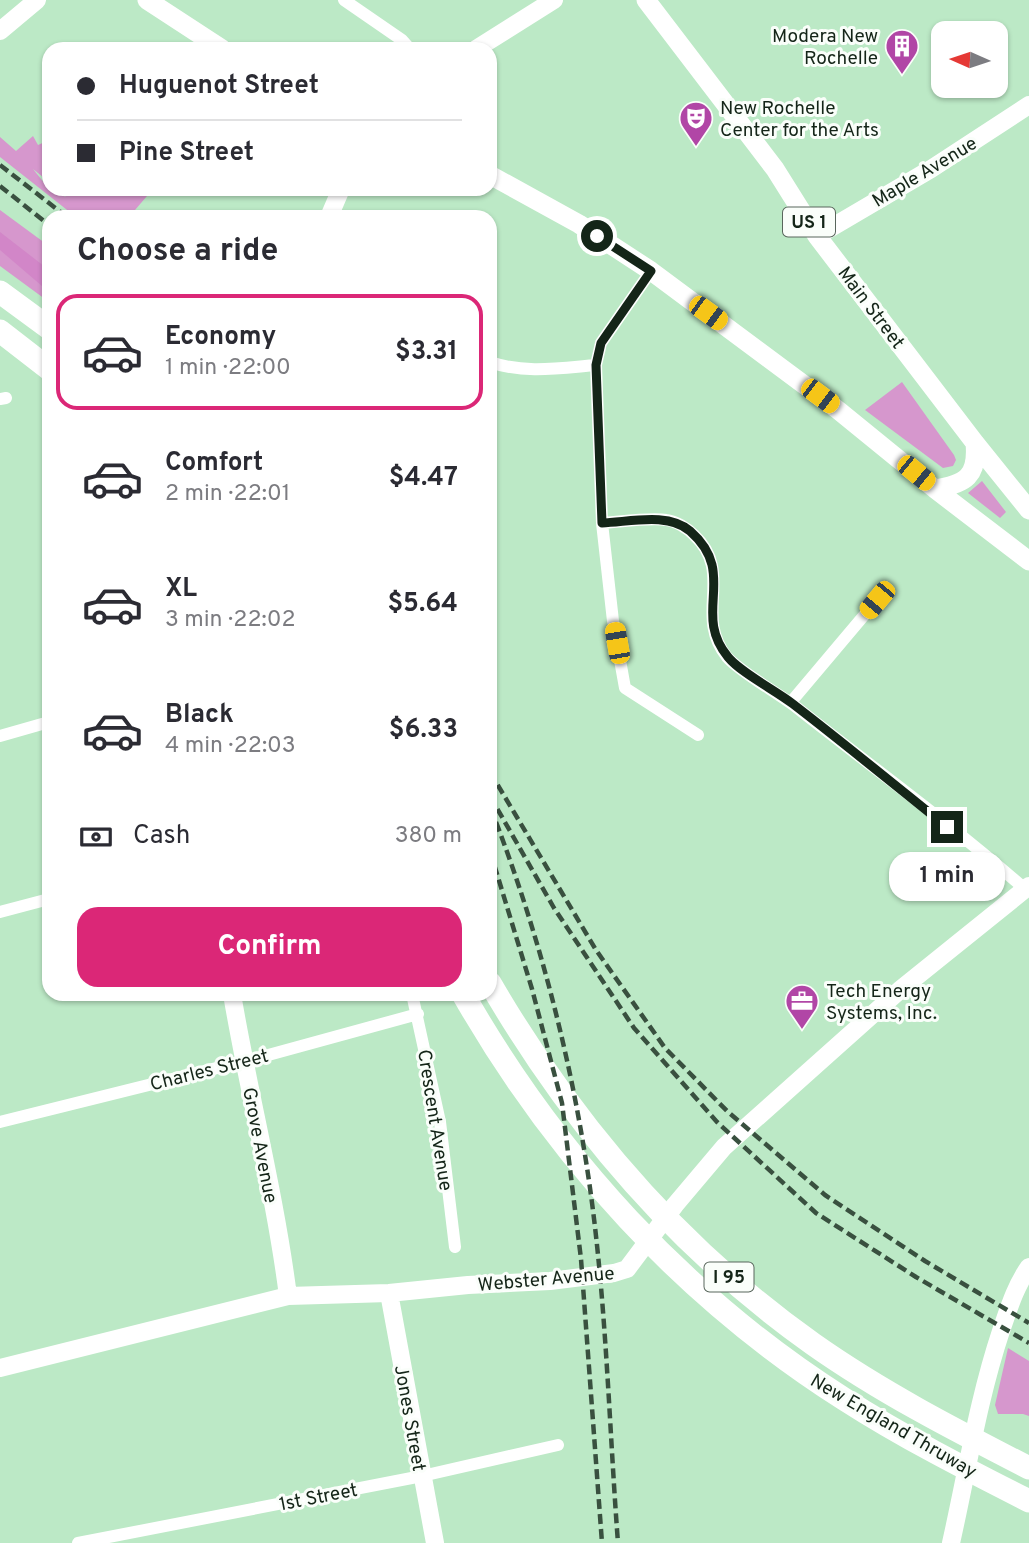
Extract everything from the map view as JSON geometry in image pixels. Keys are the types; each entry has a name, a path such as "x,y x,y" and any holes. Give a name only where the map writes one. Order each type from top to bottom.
{"highway":[{"path":"0,292 42,323"},
{"path":"0,331 42,364"},
{"name":"New England Thruway","path":"497,995 545,1071 593,1136 648,1200 726,1275 790,1327 857,1373 939,1422 1029,1468"},
{"name":"New England Thruway","path":"467,1001 517,1082 564,1146 617,1208 665,1257 735,1320 800,1369 867,1413 1029,1501"}],"main road":[{"path":"148,0 211,42"},
{"name":"Main Street","path":"646,0 775,169 817,236 1029,510"},
{"path":"497,179 579,224 651,271 838,410 1029,561"},
{"path":"935,489 960,484 970,475 976,456 975,443"}],"street":[{"path":"0,31 37,0"},
{"path":"344,0 403,42"},
{"path":"487,42 554,0"},
{"name":"Maple Avenue","path":"817,236 931,169 1029,105"},
{"path":"651,271 601,343 596,365 602,523 613,621 625,688 698,735"},
{"path":"497,364 535,370 596,365"},
{"path":"602,523 666,519 687,528 703,543 712,558 715,576 713,627 718,643 729,660 790,702 1027,887"},
{"path":"790,702 877,600"},
{"path":"0,736 42,724"},
{"name":"Webster Avenue","path":"0,1368 288,1296 389,1293 468,1285 550,1281 627,1269 675,1205 724,1147 901,989 1027,887"},
{"path":"0,912 42,901"},
{"name":"Grove Avenue","path":"233,1001 243,1061 259,1124 288,1296"},
{"name":"Crescent Avenue","path":"414,1001 440,1122 454,1247"},
{"name":"Charles Street","path":"0,1122 418,1014"},
{"path":"951,1543 977,1416 996,1346 1017,1284 1029,1267"},
{"name":"Jones Street","path":"389,1293 435,1543"},
{"name":"1st Street","path":"78,1543 422,1476 558,1445"}],"shaded area":[{"path":"33,136 38,145 42,143 42,176 33,169 42,180 42,190 0,157 0,137 16,151"},
{"path":"49,196 147,196 135,210 67,210"},
{"path":"0,210 42,241 42,297 0,266"},
{"path":"0,232 42,265 42,286 0,250"},
{"path":"902,382 954,455 956,460 953,466 943,468 865,410"},
{"path":"982,481 1006,512 1000,518 968,493"},
{"path":"1008,1348 1029,1361 1029,1416 998,1414 995,1405"}],"railway":[{"path":"0,165 58,210"},
{"path":"0,186 42,219"},
{"path":"497,784 596,950 665,1048 727,1111 825,1195 925,1261 1029,1323"},
{"path":"497,808 554,908 634,1028 717,1122 816,1213 916,1277 1029,1343"},
{"path":"497,825 545,970 580,1124 599,1266 618,1543"},
{"path":"497,874 532,989 562,1103 581,1259 602,1543"}],"place":[{"name":"Modera New Rochelle","path":"902,76"},
{"name":"New Rochelle Center for the Arts","path":"696,148"},
{"name":"Tech Energy Systems, Inc.","path":"802,1031"}],"route":[{"path":"597,236 651,271 601,343 596,365 602,523 666,519 687,528 703,543 712,558 715,576 713,627 718,643 729,660 790,702 947,827"}]}
